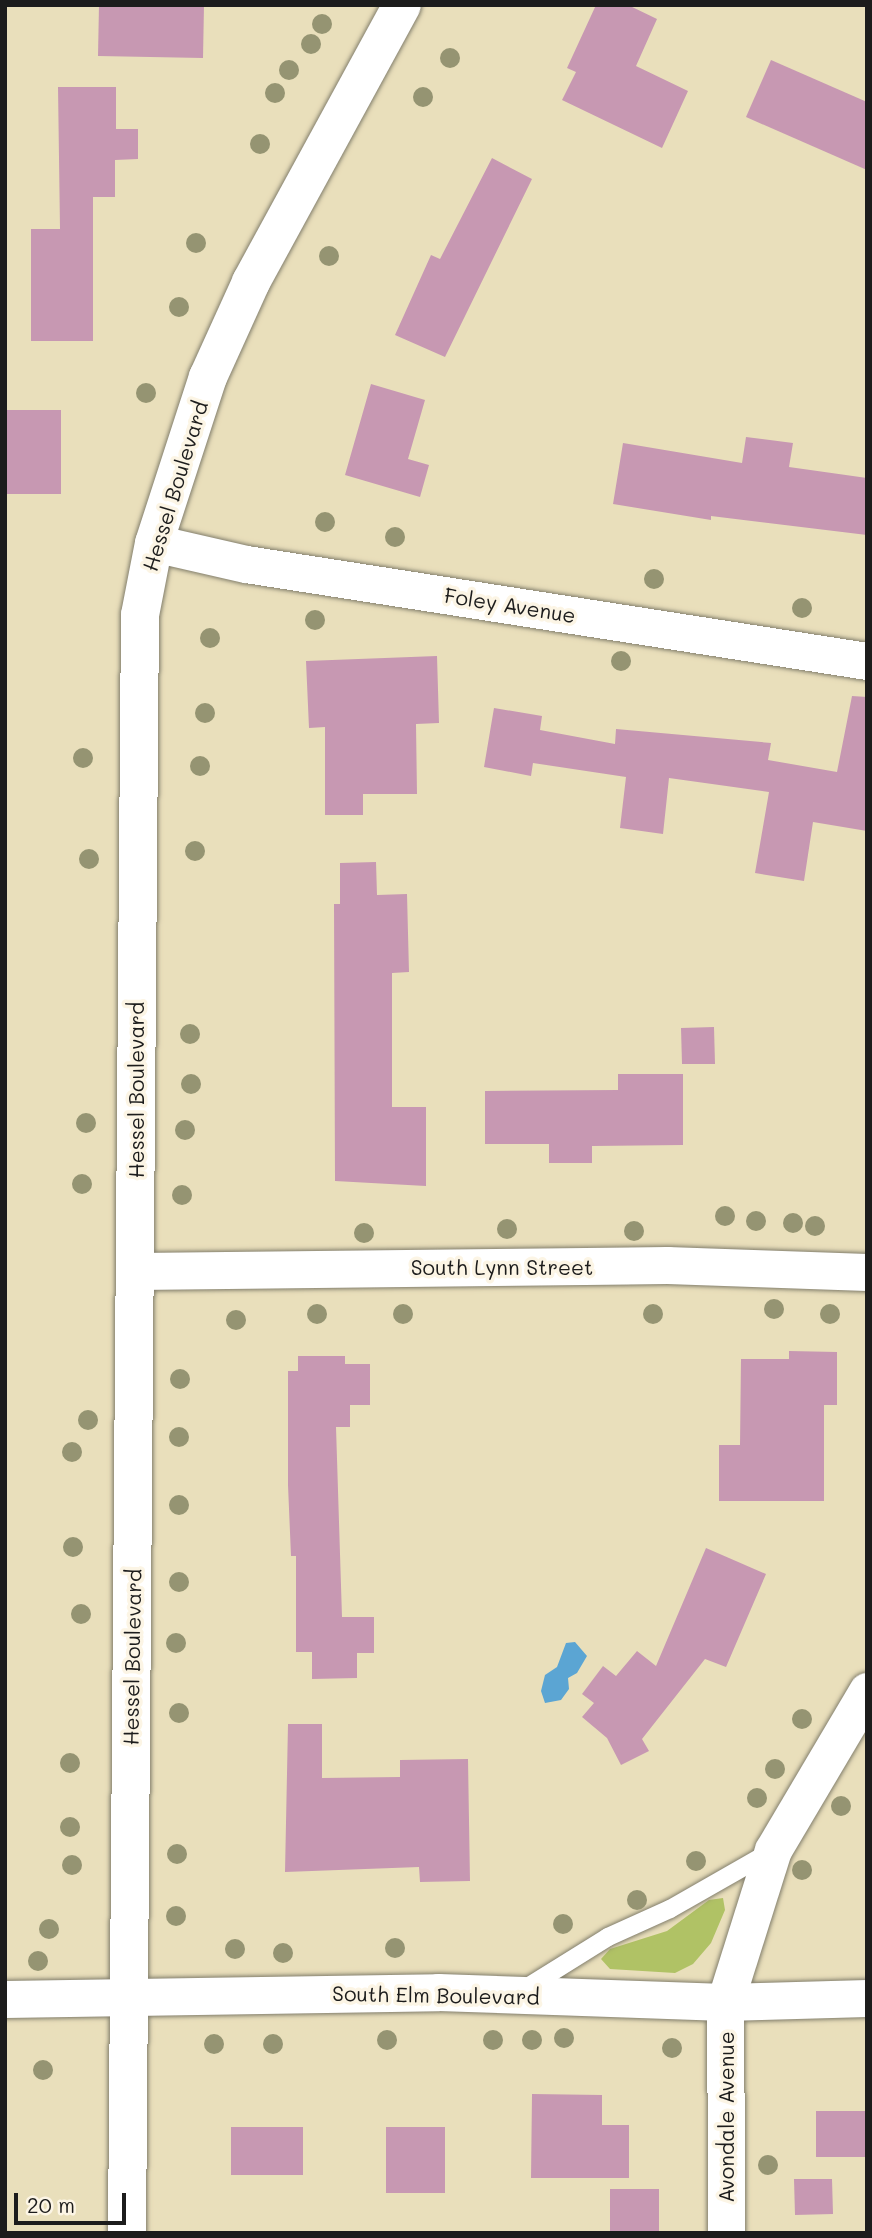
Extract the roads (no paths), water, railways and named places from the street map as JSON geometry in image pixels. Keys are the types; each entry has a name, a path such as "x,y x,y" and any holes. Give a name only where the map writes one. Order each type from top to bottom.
{"street":[{"name":"Hessel Boulevard","path":"127,2233 137,1271 136,717 140,615 154,543 208,377 251,282 402,5"},
{"name":"Foley Avenue","path":"154,543 246,564 867,661"},
{"name":"South Lynn Street","path":"137,1271 667,1265 867,1272"},
{"name":"Avondale Avenue","path":"726,2233 725,2002 773,1850 867,1690"},
{"name":"South Elm Boulevard","path":"5,1999 515,1994 725,2002 867,1998"}],"lane":[{"path":"515,1994 608,1937 670,1909 773,1850"}],"water":[{"path":"575,1642 587,1656 577,1673 568,1678 569,1689 561,1700 545,1703 541,1691 545,1675 557,1667 566,1643"}]}
